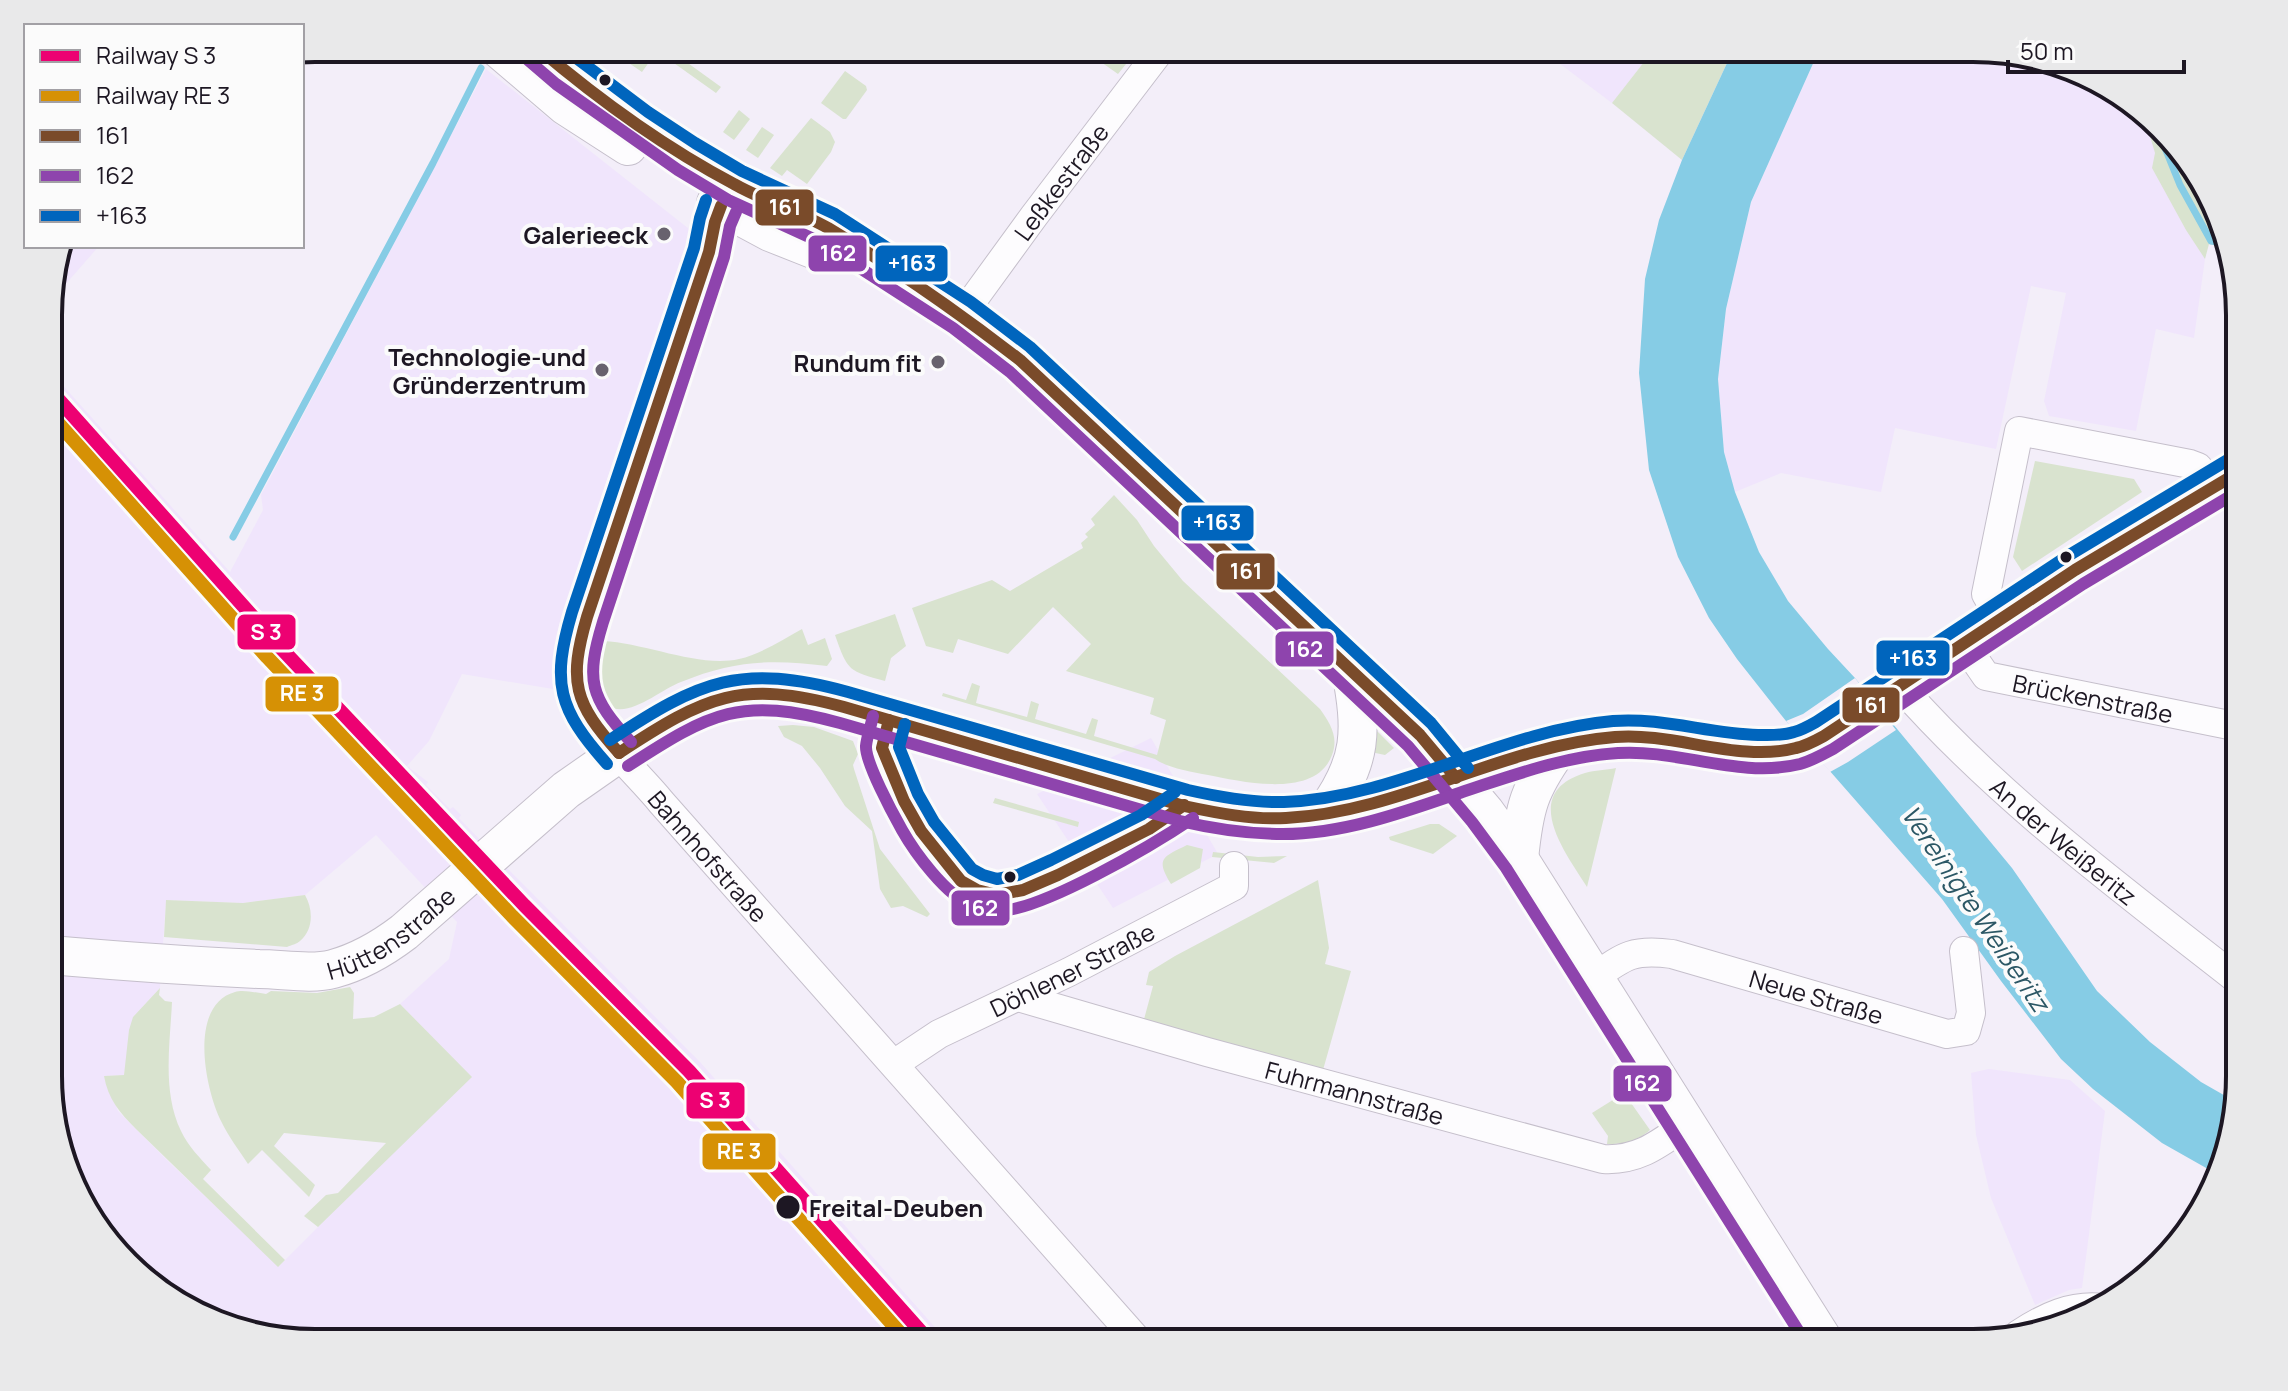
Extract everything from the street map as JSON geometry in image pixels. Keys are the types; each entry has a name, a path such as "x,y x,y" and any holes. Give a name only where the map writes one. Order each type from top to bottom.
{"main road":[{"path":"514,62 566,106 728,195 826,227 962,315 1020,360 1420,735 1485,812 1519,859 1816,1328"},
{"path":"554,62 728,195"},
{"path":"1888,694 2075,570 2225,481"},
{"path":"1325,813 1344,786 1358,742 1357,699 1351,670"},
{"name":"Hüttenstraße","path":"62,956 197,966 331,970 375,952 398,937 533,816 619,753 688,710 738,694 766,693 829,703 1166,801 1220,813 1262,818 1325,813 1385,801 1519,756 1591,740 1623,737 1754,751 1785,750 1824,736 1888,694"},
{"path":"1519,859 1530,795 1560,746"}],"street":[{"name":"Leßkestraße","path":"962,315 1151,62"},
{"name":"Bahnhofstraße","path":"728,195 575,665 583,707 696,843 1127,1329"},
{"path":"2001,620 1986,594 2019,431 2190,464 2225,479"},
{"name":"Brückenstraße","path":"1964,644 1986,676 2225,724"},
{"name":"An der Weißeritz","path":"1888,694 1928,717 2009,795 2225,970"},
{"name":"Döhlener Straße","path":"894,1064 939,1034 1234,886 1234,866"},
{"name":"Neue Straße","path":"1595,977 1633,953 1651,951 1672,954 1947,1034 1966,1031 1971,1013 1964,951"},
{"name":"Fuhrmannstraße","path":"1018,997 1207,1052 1603,1159 1635,1157 1686,1125"},
{"path":"2047,1318 2068,1310"}],"shaded area":[{"path":"1558,62 1644,62 1612,103"},
{"path":"1814,62 1973,62 2006,64 2038,71 2070,81 2127,114 2174,161 2192,189 2211,232 2194,338 2156,329 2136,431 2049,416 2044,401 2066,293 2031,286 1996,449 1895,428 1881,492 1781,473 1735,492 1724,452 1718,379 1726,309 1751,202"},
{"path":"486,69 698,236 552,668 559,690 462,674 429,741 407,766 428,782 426,785 450,809 453,807 461,815 459,818 511,872 700,1062 936,1329 282,1327 218,1310 189,1295 161,1277 125,1243 96,1202 81,1173 64,1109 62,384 230,572 263,510 261,495","holes":["376,835 457,922 449,959 400,1004 471,1077 279,1266 118,1111 104,1076 124,1075 133,1017 160,988 166,900 243,903 305,895"]},
{"path":"72,248 97,248 64,286"},
{"path":"1151,738 1218,854 1113,908 1037,794"},
{"path":"1989,1069 2070,1080 2105,1111 2082,1288 2069,1290 2035,1305 1991,1198 1976,1135 1971,1073"}],"green space":[{"path":"627,62 649,62 642,72"},
{"path":"672,62 686,62 721,87 716,93"},
{"path":"1101,62 1128,62 1118,74"},
{"path":"1644,62 1728,62 1682,160 1612,103"},
{"path":"845,71 867,90 843,119 821,103"},
{"path":"739,110 750,119 734,140 723,132"},
{"path":"811,118 830,132 835,142 807,184 787,170 782,176 770,168"},
{"path":"762,127 774,135 758,158 746,150"},
{"path":"2149,133 2174,161 2207,218 2216,246 2209,244 2205,259 2152,168 2155,153"},
{"path":"2035,461 2134,479 2142,492 2022,571 2013,557"},
{"path":"1114,495 1183,581 1320,709 1334,736 1332,755 1324,769 1311,778 1295,783 1258,783 1223,778 1173,767 942,696 943,693 966,700 972,683 980,686 976,703 1027,717 1031,701 1039,704 1035,719 1086,734 1092,718 1098,720 1094,736 1157,755 1166,720 1150,714 1154,698 1066,671 1091,644 1053,607 1008,654 958,639 953,653 926,646 912,608 992,580 1010,591 1083,548 1081,543 1088,537 1085,534 1095,525 1091,519"},
{"path":"895,614 906,646 891,658 885,681 851,668 835,635"},
{"path":"802,629 808,645 825,638 832,659 827,666 788,662 736,665 681,682 638,705 621,709 605,703 596,687 596,668 603,641 690,658 723,661 755,654"},
{"path":"778,726 814,727 853,741 858,754 854,769 880,849 930,914 927,917 903,906 891,908 880,889 872,831 845,806 802,746 784,737"},
{"path":"1374,728 1394,748 1385,755 1366,751"},
{"path":"1616,768 1587,887 1559,841 1551,809 1554,794 1565,782 1585,773"},
{"path":"995,798 1079,822 1078,827 993,803"},
{"path":"1439,824 1457,836 1433,854 1390,840 1389,837"},
{"path":"1187,845 1203,849 1200,868 1171,884 1163,869 1164,859"},
{"path":"1213,852 1258,857 1287,856 1274,863 1212,857"},
{"path":"1318,880 1329,948 1325,964 1351,971 1323,1070 1143,1023 1153,986 1146,985 1149,972"},
{"path":"305,895 311,913 308,931 300,941 287,947 164,937 166,900 243,903"},
{"path":"350,987 354,993 353,1019 374,1017 400,1004 472,1077 318,1227 304,1216 326,1195 338,1193 386,1143 284,1133 274,1146 315,1185 309,1197 262,1150 248,1164 215,1107 206,1070 206,1030 211,1013 220,1000 235,992 317,993"},
{"path":"160,988 159,995 165,1001 172,1002 169,1084 181,1131 211,1170 203,1179 285,1260 278,1267 130,1123 108,1092 104,1076 124,1075 133,1017"},
{"path":"1624,1093 1650,1130 1630,1142 1607,1144 1608,1136 1592,1113"}],"water":[{"name":"Vereinigte Weißeritz","path":"1728,62 1814,62 1751,202 1726,309 1718,379 1724,452 1735,492 1759,552 1788,601 2012,868 2097,991 2150,1042 2201,1082 2225,1095 2221,1125 2208,1169 2162,1143 2093,1089 2061,1059 1942,899 1786,721 1709,618 1678,557 1649,470 1639,373 1645,279 1659,220 1682,160"}],"pier":[{"path":"1855,678 1896,730 1830,772 1786,721 1803,714"}],"waterway":[{"path":"233,537 481,68"},
{"path":"2167,153 2180,185 2211,241 2214,242"}],"transit line":[{"name":"162","path":"530,62 556,84 678,170 728,200 818,241 953,328 1010,372 1408,746 1506,868 1797,1328"},
{"name":"161","path":"555,62 657,138 734,184 817,222 853,243 926,291 1020,360 1420,735 1456,778"},
{"name":"+163","path":"582,62 695,143 742,171 835,214 971,302 1030,347 1431,723 1468,768"},
{"name":"+163","path":"607,764 578,727 563,694 561,677 565,637 694,248 706,200"},
{"name":"161","path":"619,753 592,720 579,691 577,675 581,639 709,252 721,206"},
{"name":"162","path":"631,742 599,700 593,674 597,642 724,257 736,212"},
{"path":"62,403 279,646 524,905 689,1071 918,1329"},
{"path":"62,427 267,657 512,916 677,1082 896,1329"},
{"name":"+163","path":"610,740 670,703 697,691 749,679 778,679 848,692 1188,790 1235,799 1284,802 1326,798 1368,789 1530,737 1613,721 1649,721 1740,734 1785,734 1816,722 2066,557 2225,462"},
{"name":"161","path":"619,753 701,706 750,694 777,694 844,707 1184,806 1235,815 1286,818 1370,804 1532,753 1615,737 1774,752 1807,745 1824,736 2075,570 2225,480"},
{"name":"162","path":"628,766 705,722 728,714 777,711 840,723 1180,821 1231,830 1283,834 1353,826 1540,767 1599,755 1641,753 1732,766 1777,768 1812,760 1833,749 2083,584 2225,499"},
{"name":"162","path":"873,716 867,754 898,822 915,850 942,883 961,900 977,907 995,911 1038,901 1096,875 1193,818"},
{"name":"161","path":"889,720 882,748 904,801 921,831 961,881 977,890 997,895 1023,890 1149,829 1184,805"},
{"name":"+163","path":"905,724 899,747 918,794 934,822 972,869 997,879 1018,875 1051,860 1141,815 1175,792"}],"place":[{"name":"Galerieeck","path":"664,234"},
{"name":"Rundum fit","path":"938,362"},
{"name":"Technologie-und Gründerzentrum","path":"602,370"},
{"name":"Freital-Deuben","path":"788,1207"}]}
